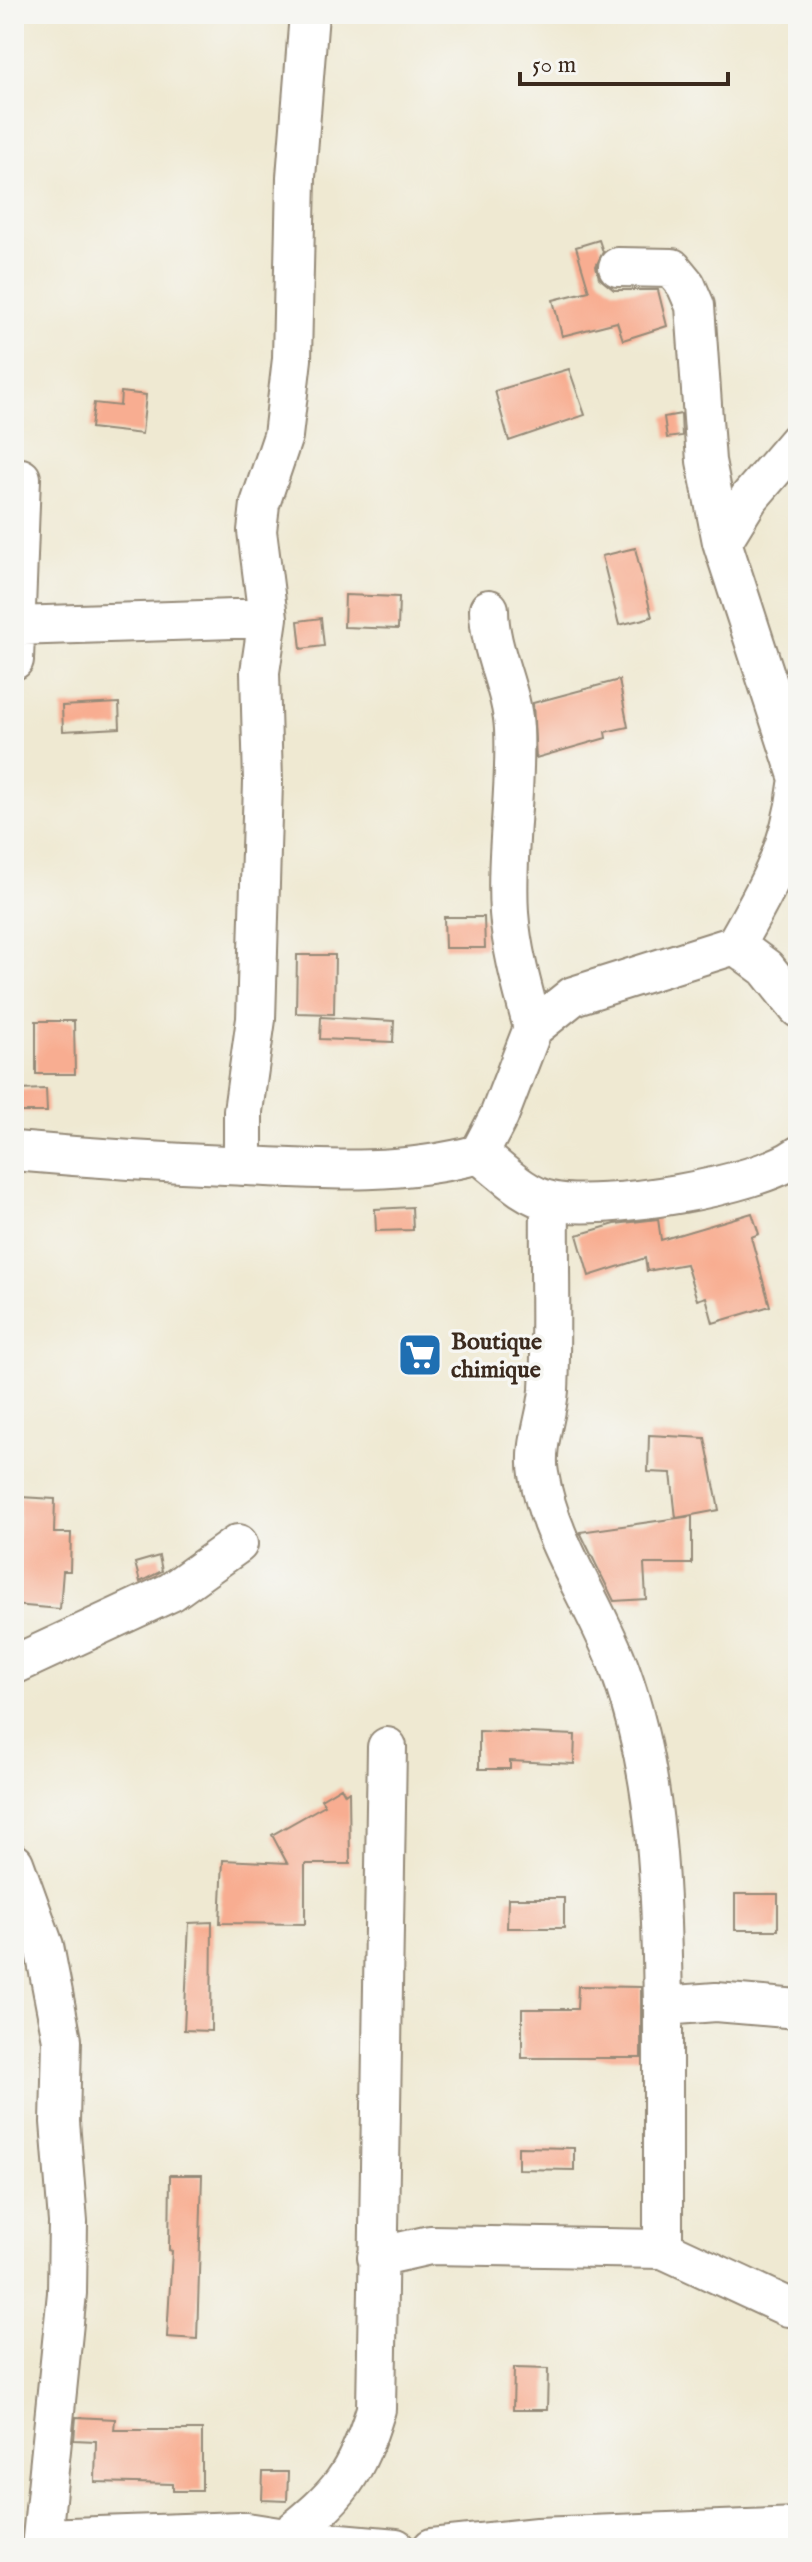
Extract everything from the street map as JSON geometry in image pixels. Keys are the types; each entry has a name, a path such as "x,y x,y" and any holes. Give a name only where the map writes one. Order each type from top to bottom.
{"street":[{"path":"243,1166 243,1111 256,1019 263,782 260,672 268,618 257,531 260,504 283,436 292,359 296,177 309,14"},
{"path":"618,267 672,268 686,285 695,306 706,461 722,542 798,776"},
{"path":"722,542 749,498 798,441"},
{"path":"21,478 15,643 268,618"},
{"path":"489,609 491,641 513,717 509,912 514,959 533,1028"},
{"path":"14,1151 183,1165 379,1171 440,1165 479,1154 499,1116 533,1028 573,996 735,945 771,882 793,826 798,785"},
{"path":"735,945 766,968 798,1008"},
{"path":"479,1154 523,1189 550,1201 610,1202 670,1194 765,1174 798,1156"},
{"path":"550,1201 549,1394 538,1447 538,1471 548,1512 577,1583 619,1667 635,1717 650,1785 661,1896 663,2249"},
{"path":"14,1665 171,1592 238,1544"},
{"path":"285,2538 330,2502 361,2457 376,2409 387,1747"},
{"path":"14,1863 44,1946 62,2040 60,2122 68,2222 67,2293 41,2543 240,2531 325,2545 396,2548"},
{"path":"663,2006 716,2002 798,2009"},
{"path":"377,2257 430,2245 663,2249 788,2307"},
{"path":"432,2548 608,2541 798,2527"}],"building":[{"path":"599,240 603,252 596,266 599,278 614,290 658,290 667,326 623,340 617,322 562,336 553,300 589,291 576,247"},
{"path":"569,369 585,415 509,441 495,391"},
{"path":"121,392 146,395 142,434 91,428 94,403 120,406"},
{"path":"681,414 682,436 667,438 664,417"},
{"path":"635,548 652,617 619,625 602,556"},
{"path":"345,595 399,597 398,629 344,627"},
{"path":"321,618 324,646 301,649 298,621"},
{"path":"619,680 628,727 605,732 606,738 536,758 533,703"},
{"path":"119,703 120,728 63,731 62,706"},
{"path":"444,917 484,917 485,948 445,948"},
{"path":"297,955 335,955 334,1014 296,1013"},
{"path":"321,1017 394,1021 393,1042 320,1039"},
{"path":"36,1021 74,1021 75,1074 36,1074"},
{"path":"46,1089 47,1112 18,1112 17,1090"},
{"path":"412,1207 413,1230 376,1231 375,1209"},
{"path":"752,1213 759,1234 751,1237 770,1306 713,1323 706,1297 697,1300 686,1264 647,1271 645,1258 589,1276 577,1235 615,1224 658,1219 661,1240"},
{"path":"649,1435 705,1438 719,1510 676,1518 671,1473 648,1472"},
{"path":"20,1497 55,1499 54,1533 71,1533 70,1571 63,1571 60,1609 14,1605"},
{"path":"692,1516 692,1564 644,1564 646,1599 614,1601 580,1532"},
{"path":"159,1556 162,1571 140,1582 135,1563"},
{"path":"479,1731 575,1735 574,1764 510,1761 510,1769 479,1769"},
{"path":"341,1787 345,1794 349,1791 350,1864 305,1864 305,1924 220,1923 223,1860 287,1863 272,1835 325,1805 321,1799"},
{"path":"735,1894 778,1894 778,1930 735,1930"},
{"path":"508,1898 564,1898 564,1928 507,1928"},
{"path":"212,1922 211,2031 184,2030 189,1923"},
{"path":"578,1986 641,1987 641,2058 522,2058 522,2009 577,2009"},
{"path":"518,2147 574,2148 574,2170 518,2169"},
{"path":"170,2175 202,2175 197,2339 167,2337 172,2251 169,2250"},
{"path":"514,2368 548,2369 547,2410 513,2410"},
{"path":"76,2417 115,2419 114,2430 202,2430 202,2491 173,2491 173,2484 95,2482 96,2441 74,2440"},
{"path":"263,2472 288,2472 287,2501 262,2500"}],"place":[{"name":"Boutique chimique","path":"420,1355"}]}
